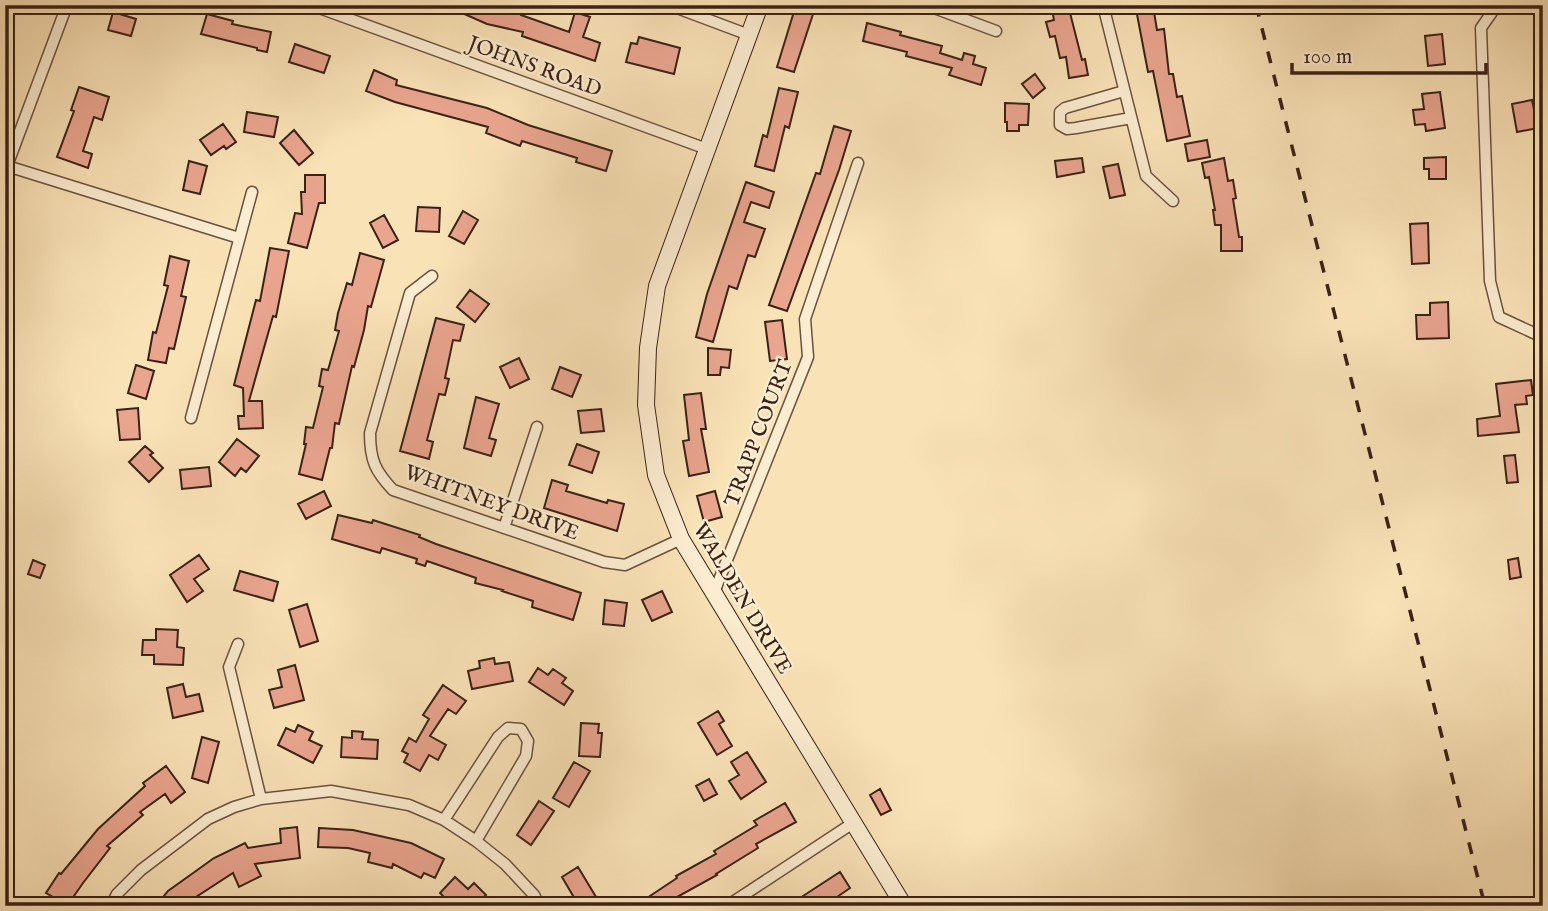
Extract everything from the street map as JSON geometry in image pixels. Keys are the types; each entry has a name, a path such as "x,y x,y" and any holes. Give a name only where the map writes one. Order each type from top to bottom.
{"street":[{"path":"67,5 6,165 239,238"},
{"name":"JOHNS ROAD","path":"311,5 707,149"},
{"path":"669,5 749,35"},
{"name":"WALDEN DRIVE","path":"760,5 657,286 648,348 646,405 656,475 681,539 713,595 904,906"},
{"path":"926,5 996,31"},
{"path":"1103,5 1146,176 1173,201"},
{"path":"1497,5 1481,28 1490,281 1499,317 1538,335 1543,346"},
{"path":"1124,91 1065,108 1060,112 1060,125 1067,129 1131,118"},
{"name":"TRAPP COURT","path":"713,595 808,357 805,319 858,163"},
{"path":"191,418 252,192"},
{"name":"WHITNEY DRIVE","path":"432,276 411,293 370,433 370,452 378,474 393,491 604,562 625,565 681,539"},
{"path":"504,528 537,427"},
{"path":"238,644 229,667 261,799"},
{"path":"444,820 498,737 508,728 521,729 528,741 526,756 476,841"},
{"path":"111,906 117,894 141,870 208,819 261,799 331,791 409,805 444,820 505,864 534,895 540,906"},
{"path":"727,906 853,823"}],"building":[{"path":"444,5 492,5 521,12 521,15 569,32 575,12 590,17 583,37 600,43 595,61 522,36 523,32 487,24"},
{"path":"796,5 816,5 794,72 777,67"},
{"path":"1051,5 1068,5 1088,75 1069,78 1066,57 1060,58 1055,36 1050,37 1046,22 1054,20"},
{"path":"1153,6 1157,30 1164,29 1169,74 1173,74 1177,97 1182,96 1190,136 1167,141 1153,71 1148,72 1136,9"},
{"path":"113,12 136,19 131,36 108,30"},
{"path":"207,14 233,21 232,24 271,32 267,52 201,34"},
{"path":"867,23 942,46 940,53 962,60 964,53 975,56 973,64 986,68 981,85 949,75 952,68 906,56 907,52 863,41"},
{"path":"1442,34 1445,64 1428,66 1425,36"},
{"path":"639,37 680,48 674,74 626,62 631,43 637,44"},
{"path":"295,44 330,56 324,73 289,62"},
{"path":"374,70 397,80 396,85 487,108 528,125 612,151 606,171 576,162 577,158 522,141 520,146 486,133 488,127 395,102 366,91"},
{"path":"1035,74 1045,88 1033,98 1022,84"},
{"path":"79,87 109,97 102,120 94,117 83,151 92,154 88,168 57,157 74,111 71,110"},
{"path":"779,88 798,92 789,128 785,126 774,171 755,166 763,135 767,137"},
{"path":"1440,92 1445,128 1426,131 1425,124 1415,125 1413,110 1424,109 1422,94"},
{"path":"1532,100 1538,128 1517,132 1512,104"},
{"path":"1005,103 1029,104 1028,125 1019,125 1019,131 1007,131"},
{"path":"247,112 278,117 274,137 244,132"},
{"path":"223,124 236,142 211,155 200,140"},
{"path":"834,126 851,131 787,311 769,305 816,173 820,174"},
{"path":"294,130 313,153 299,165 280,143"},
{"path":"1207,140 1210,157 1188,161 1185,144"},
{"path":"1446,157 1446,179 1429,179 1429,169 1424,169 1424,158"},
{"path":"1082,158 1084,172 1057,177 1055,161"},
{"path":"1224,158 1228,181 1233,180 1236,198 1233,199 1239,237 1242,237 1242,251 1221,251 1221,225 1215,225 1209,177 1205,178 1202,163"},
{"path":"189,161 207,166 200,194 183,190"},
{"path":"1118,164 1125,195 1110,198 1103,167"},
{"path":"305,175 325,175 325,203 319,203 307,248 288,243 295,213 302,214 301,192 305,192"},
{"path":"746,182 774,192 769,208 751,202 744,222 765,229 755,257 748,255 737,289 729,286 713,342 696,337 707,294"},
{"path":"418,207 440,208 439,232 416,231"},
{"path":"463,211 478,220 464,244 449,236"},
{"path":"384,215 398,240 383,248 370,223"},
{"path":"1428,223 1429,263 1412,264 1410,224"},
{"path":"270,248 289,251 276,317 273,316 249,401 262,401 263,428 239,429 238,416 244,416 243,388 234,385 256,300 260,301"},
{"path":"360,253 384,260 371,307 368,306 339,424 335,423 332,448 322,480 299,474 306,444 306,427 313,428 323,387 319,386 322,369 328,370 339,331 335,330 338,313 347,283 352,285"},
{"path":"170,256 189,261 181,296 186,297 174,349 169,348 166,363 148,360 153,332 156,333 168,286 164,285"},
{"path":"470,290 489,304 475,322 457,307"},
{"path":"1448,302 1449,338 1417,339 1416,315 1430,315 1430,303"},
{"path":"436,318 464,325 460,341 453,340 445,378 449,379 445,395 439,394 427,440 433,442 429,459 400,451"},
{"path":"782,320 787,359 770,361 765,322"},
{"path":"708,348 731,350 729,368 721,367 720,375 708,375"},
{"path":"519,358 529,379 510,388 500,367"},
{"path":"136,365 154,371 146,399 128,393"},
{"path":"560,367 581,375 572,397 552,389"},
{"path":"1531,380 1533,395 1526,396 1527,404 1515,405 1519,432 1478,436 1477,419 1500,416 1496,384"},
{"path":"701,393 706,429 701,429 709,472 689,476 683,441 689,440 684,395"},
{"path":"476,397 499,404 489,438 496,440 491,456 464,448"},
{"path":"138,408 140,439 120,440 117,410"},
{"path":"601,409 604,431 581,433 578,411"},
{"path":"237,439 259,456 246,472 241,468 235,476 219,462"},
{"path":"577,444 599,452 592,473 569,465"},
{"path":"145,446 163,468 149,482 129,462"},
{"path":"1515,455 1518,482 1507,483 1504,456"},
{"path":"209,467 211,486 182,489 180,470"},
{"path":"552,480 568,485 566,491 607,503 608,500 624,504 617,531 544,508"},
{"path":"324,491 331,506 306,519 298,504"},
{"path":"715,491 722,517 704,522 697,496"},
{"path":"338,515 372,523 373,520 420,535 419,537 436,544 581,593 573,620 532,607 533,601 475,583 476,578 427,561 425,566 416,563 417,559 382,548 380,553 332,539"},
{"path":"199,555 209,569 194,579 203,591 187,602 170,575"},
{"path":"1518,558 1521,577 1510,579 1508,560"},
{"path":"33,560 45,565 40,578 28,574"},
{"path":"240,571 278,582 273,601 234,590"},
{"path":"662,591 672,612 652,621 642,600"},
{"path":"605,600 627,603 624,626 603,624"},
{"path":"307,604 318,641 300,647 289,610"},
{"path":"156,629 178,630 177,647 184,648 183,665 154,664 154,655 142,655 143,640 156,640"},
{"path":"494,658 495,664 509,662 513,681 472,689 468,671 480,668 479,661"},
{"path":"295,665 304,700 274,708 269,690 282,687 278,670"},
{"path":"538,668 548,675 553,669 566,678 562,683 573,691 564,705 529,682"},
{"path":"183,684 186,697 199,694 203,711 173,718 167,688"},
{"path":"443,685 466,701 456,714 448,709 430,736 446,745 438,760 429,755 420,771 404,762 408,754 402,751 409,738 416,742 429,719 423,715"},
{"path":"718,711 724,721 719,724 732,746 717,755 698,723"},
{"path":"581,723 599,724 598,733 602,733 600,757 579,756"},
{"path":"298,725 313,732 309,740 322,746 313,763 278,745 286,728 295,732"},
{"path":"352,731 363,732 362,739 378,740 377,759 341,757 342,737 352,738"},
{"path":"202,737 219,742 208,783 192,778"},
{"path":"747,752 766,782 741,799 729,781 739,775 731,762"},
{"path":"574,762 590,771 569,807 553,798"},
{"path":"166,766 185,792 171,803 165,794 140,812 143,815 107,846 110,848 67,906 47,906 53,897 46,893 59,873 61,874 98,829 145,786 143,783"},
{"path":"709,779 717,794 704,801 696,786"},
{"path":"880,789 891,810 881,815 870,795"},
{"path":"539,801 554,811 531,845 517,835"},
{"path":"785,803 796,822 756,844 758,848 677,897 678,900 669,906 635,906 677,878 676,876 716,854 714,851 757,825 754,821"},
{"path":"297,827 300,858 255,864 261,876 239,887 233,873 182,906 156,906 168,891 214,858 245,843 248,848 281,843 280,829"},
{"path":"319,828 353,830 411,843 444,859 435,878 424,873 421,878 393,864 392,868 368,862 370,853 348,848 318,847"},
{"path":"578,867 596,897 582,906 579,906 562,877"},
{"path":"840,872 850,888 824,906 792,906 804,898 803,896"},
{"path":"455,877 468,889 474,883 486,895 476,906 444,906 448,901 440,893"}],"railway":[{"path":"1256,5 1485,906"}]}
